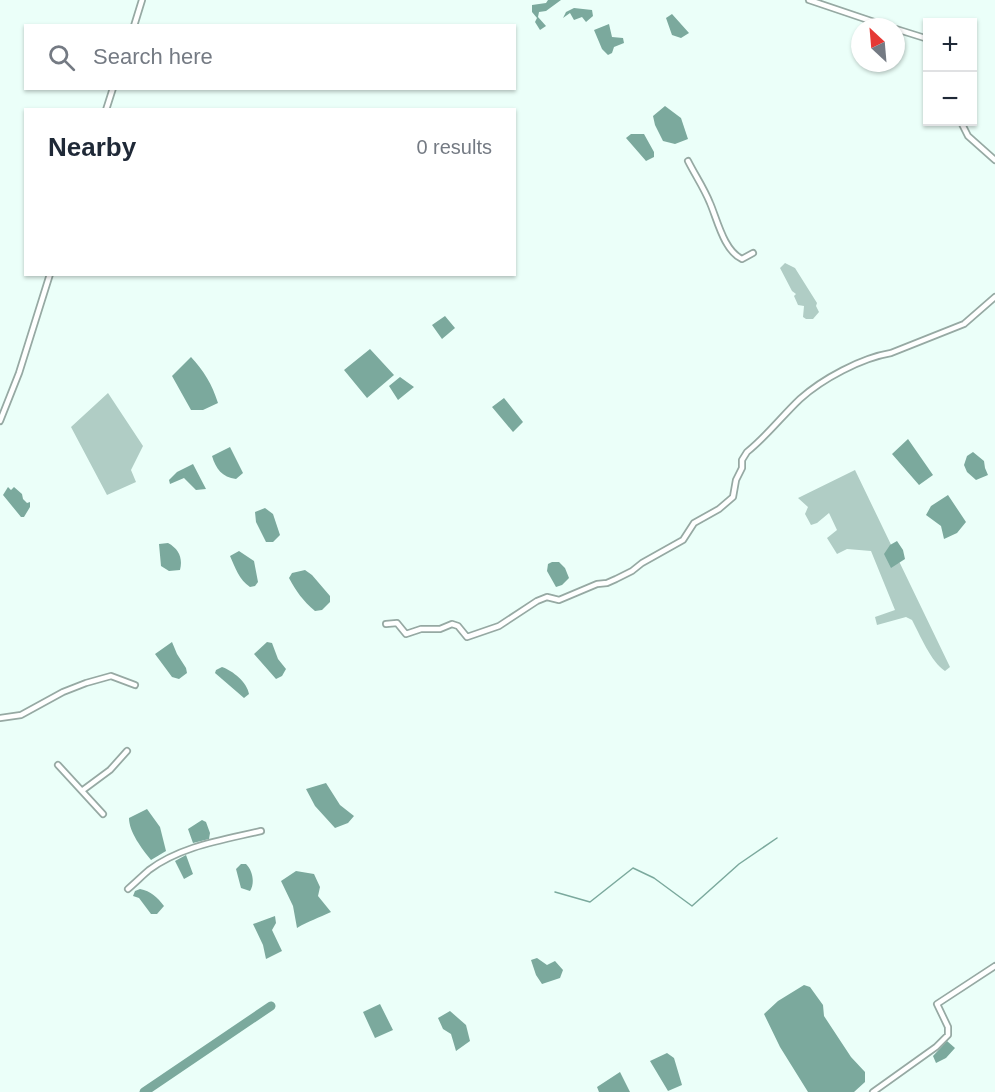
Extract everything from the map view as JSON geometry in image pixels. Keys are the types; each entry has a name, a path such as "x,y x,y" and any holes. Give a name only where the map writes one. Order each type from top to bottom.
{"street":[{"path":"135,24 142,0"},
{"path":"809,0 862,18"},
{"path":"905,32 923,38"},
{"path":"107,108 112,90"},
{"path":"963,126 968,136 995,160"},
{"path":"688,161 710,202 719,229 736,256 742,259 753,253"},
{"path":"0,422 19,373 49,276"},
{"path":"386,624 397,623 406,634 422,628 440,629 452,624 458,626 467,637 499,626 547,597 559,600 597,584 607,583 632,571 683,540 694,523 719,509 733,497 736,480 742,468 742,460 747,452 800,399 825,380 880,355 891,353 964,324 995,297"},
{"path":"0,718 21,715 86,682 111,676 135,685"},
{"path":"83,790 110,770 127,751"},
{"path":"58,765 103,814"},
{"path":"128,889 151,869 189,849 261,831"},
{"path":"873,1092 936,1047 948,1035 948,1027 937,1004 995,966"}],"shaded area":[{"path":"548,0 561,0 546,11 539,12 538,17 546,26 540,30 535,22 537,18 532,12 532,5 546,3"},
{"path":"574,8 592,10 593,16 586,22 582,17 574,20 570,13 563,18 566,12"},
{"path":"672,14 689,33 681,38 672,35 666,18"},
{"path":"609,24 612,37 623,38 624,43 614,47 612,53 608,55 602,49 594,30"},
{"path":"665,106 681,118 688,139 675,144 663,141 653,116"},
{"path":"631,134 644,134 654,152 654,157 646,161 626,138"},
{"path":"785,263 795,268 817,303 819,312 813,319 803,317 804,306 798,305 794,296 796,294 792,291 780,268"},
{"path":"445,316 455,328 442,339 432,325"},
{"path":"370,349 394,375 367,398 344,370"},
{"path":"191,357 207,378 218,403 203,410 191,410 172,376"},
{"path":"400,377 414,387 398,400 389,386"},
{"path":"108,393 143,446 131,470 136,482 107,495 71,427"},
{"path":"504,398 523,422 513,432 492,407"},
{"path":"908,439 933,475 919,485 892,454"},
{"path":"230,447 243,473 236,479 220,472 212,456"},
{"path":"973,452 984,461 988,475 976,480 967,472 964,465 967,456"},
{"path":"193,464 206,489 196,490 184,478 170,484 169,480 177,472"},
{"path":"855,470 950,667 945,671 931,655 912,620 906,617 877,625 875,617 895,610 871,551 847,549 837,554 827,538 837,530 829,513 811,525 805,514 808,507 798,498"},
{"path":"8,487 11,490 14,487 27,503 30,502 30,507 24,517 21,517 3,495"},
{"path":"948,495 966,522 957,533 944,539 941,526 926,515 931,506"},
{"path":"265,508 273,514 280,535 273,542 266,542 256,522 255,512"},
{"path":"897,541 903,550 905,559 891,568 884,554 890,545"},
{"path":"168,543 179,554 180,570 169,571 161,566 159,544"},
{"path":"239,551 254,561 258,582 255,586 250,587 240,577 230,556"},
{"path":"559,562 565,568 569,578 556,587 547,571 548,564"},
{"path":"305,570 330,596 330,602 322,610 315,611 300,596 289,578 292,573"},
{"path":"172,642 187,673 179,679 172,677 155,654"},
{"path":"267,642 272,643 278,659 286,669 282,676 276,679 254,654"},
{"path":"222,667 239,678 249,694 244,698 215,673"},
{"path":"326,783 340,805 354,816 348,823 335,828 315,806 306,789"},
{"path":"147,809 160,827 166,851 151,860 134,835 129,818"},
{"path":"202,820 206,822 210,833 209,839 193,843 188,829"},
{"path":"186,855 193,874 184,879 175,861"},
{"path":"241,864 246,864 252,874 253,881 250,891 241,888 236,869"},
{"path":"296,871 314,874 320,887 318,896 331,912 297,928 293,906 281,881"},
{"path":"140,889 154,895 164,906 157,914 151,914 139,898 133,896 135,891"},
{"path":"275,916 276,923 272,930 282,951 266,959 263,945 253,924"},
{"path":"537,958 547,965 555,961 563,970 560,978 542,984 531,960"},
{"path":"804,985 810,987 823,1005 824,1016 851,1057 865,1072 865,1082 854,1092 808,1092 780,1047 764,1014 778,1001"},
{"path":"380,1004 393,1030 375,1038 363,1012"},
{"path":"450,1011 466,1025 470,1041 456,1051 451,1034 443,1029 438,1018"},
{"path":"947,1041 955,1048 946,1058 936,1063 933,1056"},
{"path":"667,1053 674,1058 682,1085 668,1091 650,1061"},
{"path":"620,1072 630,1092 599,1092 597,1087"}],"waterway":[{"path":"555,892 590,902 633,868 654,878 692,906 739,864 777,838"},
{"path":"144,1092 271,1006"}]}
